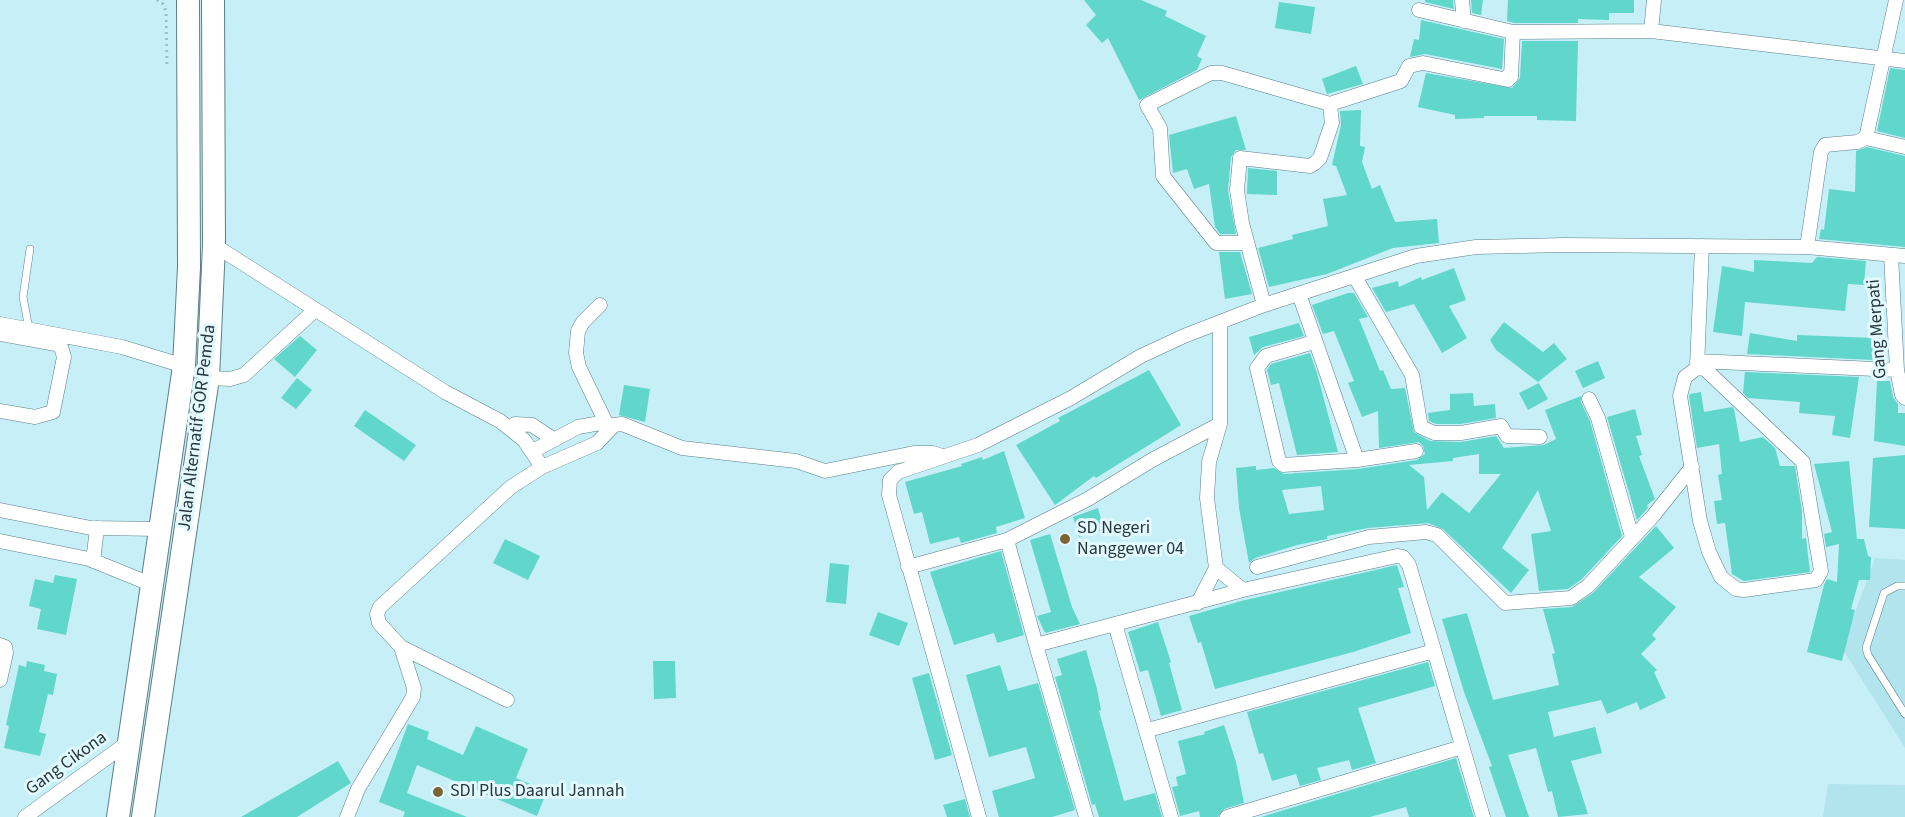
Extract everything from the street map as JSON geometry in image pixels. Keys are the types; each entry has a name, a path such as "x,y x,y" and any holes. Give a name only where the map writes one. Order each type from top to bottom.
{"main road":[{"name":"Jalan Alternatif GOR Pemda","path":"118,817 184,366 189,267 188,0"},
{"name":"Jalan Alternatif GOR Pemda","path":"143,817 208,378 214,245 213,0"}],"street":[{"path":"1462,0 1464,21"},
{"path":"1651,31 1654,0"},
{"path":"1866,138 1886,57 1896,0"},
{"path":"1419,9 1513,32 1651,31 1905,61"},
{"path":"1245,243 1216,243 1164,177 1160,128 1148,105 1211,73 1222,73 1330,104 1401,81 1409,66 1423,63 1508,80 1508,76 1511,77 1513,32"},
{"path":"1264,305 1245,243 1237,190 1240,158 1310,166 1316,164 1320,159 1332,123 1330,104"},
{"path":"1807,247 1824,147 1866,138 1905,147"},
{"path":"214,245 445,393 510,428 533,451 542,467"},
{"path":"1697,364 1803,462 1820,560 1821,571 1818,579 1809,583 1736,589 1721,577 1709,552 1700,521 1680,396 1685,377 1697,364 1702,246"},
{"path":"980,817 889,495 890,480 905,468 978,445 1071,398 1141,356 1220,322 1264,305 1416,256 1476,247 1702,246 1807,247 1898,256"},
{"name":"Gang Merpati","path":"1898,256 1897,370 1902,395 1905,398"},
{"path":"1355,277 1412,375 1421,427 1434,433 1461,433 1501,426 1507,436 1540,437"},
{"path":"1299,294 1357,460"},
{"path":"600,305 587,317 578,331 576,353 579,367 612,425"},
{"path":"208,378 238,378 244,375 315,310"},
{"path":"1198,603 1216,568 1206,481 1220,424 1220,322"},
{"path":"0,324 122,347 184,366"},
{"path":"0,334 56,344 61,347 64,357 52,412 35,417 0,411"},
{"path":"1314,342 1266,356 1257,368 1280,461 1283,465 1357,460 1416,451"},
{"path":"1697,364 1897,370"},
{"path":"1589,399 1598,418 1632,537"},
{"path":"510,428 515,424 532,425 553,439"},
{"path":"908,567 1007,540 1088,499 1152,460 1220,424"},
{"path":"507,700 401,647 379,623 377,614 380,607 489,504 542,467 597,443 612,425"},
{"path":"533,451 578,427 612,425 682,448 796,460 825,471 914,453 933,453 944,457"},
{"path":"1257,567 1370,537 1426,532 1437,535 1495,596 1511,604 1576,596 1632,537 1692,467"},
{"path":"0,510 97,528 161,529"},
{"path":"93,561 97,528"},
{"path":"1007,540 1086,817"},
{"path":"0,541 93,561 153,585"},
{"path":"1036,645 1243,590 1400,555 1409,565 1483,817"},
{"path":"1216,568 1243,590"},
{"path":"1115,624 1172,817"},
{"path":"0,645 6,653 0,680"},
{"path":"347,817 358,789 413,697 414,688 401,647"},
{"path":"1148,730 1434,651"},
{"name":"Gang Cikona","path":"25,817 130,741"},
{"path":"1227,817 1462,747"}],"lane":[{"path":"30,249 23,297 30,328"},
{"path":"1905,586 1897,586 1884,593 1866,648 1868,655 1905,714"}],"path":[{"path":"157,0 163,4 166,11 167,69"}],"shaded area":[{"path":"1875,558 1905,560 1905,748 1842,648"},
{"path":"1828,784 1905,785 1905,817 1823,817"}],"building":[{"path":"1084,0 1141,0 1167,11 1165,16 1206,36 1197,56 1202,59 1197,70 1139,100 1108,38 1102,43 1086,25 1096,15"},
{"path":"1425,0 1453,0 1454,9 1425,2"},
{"path":"1471,0 1483,0 1481,15 1472,13"},
{"path":"1508,0 1634,0 1634,13 1609,13 1609,20 1578,19 1578,23 1514,23 1507,21"},
{"path":"1279,2 1315,7 1311,34 1275,28"},
{"path":"1421,20 1504,39 1502,69 1425,54 1410,57 1414,39 1419,40"},
{"path":"1522,41 1578,41 1576,121 1537,120 1537,116 1484,116 1484,118 1455,119 1455,115 1418,107 1426,73 1512,88 1520,78"},
{"path":"1356,66 1363,84 1327,94 1322,79"},
{"path":"1890,68 1905,70 1905,138 1877,131"},
{"path":"1361,110 1360,146 1365,147 1362,162 1372,189 1380,185 1395,222 1437,219 1439,243 1393,248 1327,274 1269,287 1258,248 1293,239 1292,235 1328,226 1323,199 1347,195 1336,166 1332,165 1341,125 1340,111"},
{"path":"1236,116 1246,150 1236,150 1231,157 1228,191 1236,234 1220,234 1215,227 1209,184 1194,189 1187,169 1173,173 1169,135"},
{"path":"1867,147 1905,156 1905,247 1819,239 1821,229 1824,230 1829,189 1855,192 1856,151"},
{"path":"1248,168 1277,171 1277,195 1247,194"},
{"path":"1219,252 1240,252 1252,294 1225,299"},
{"path":"1817,257 1866,261 1864,285 1848,284 1845,311 1745,302 1742,336 1713,332 1722,266 1754,272 1754,260 1812,263"},
{"path":"1454,268 1466,300 1449,306 1467,338 1442,353 1414,304 1386,312 1372,288 1398,281 1399,287 1421,277 1422,280"},
{"path":"1354,293 1368,317 1359,319 1380,371 1383,370 1391,389 1405,388 1414,432 1430,441 1461,442 1496,436 1504,448 1544,445 1556,439 1545,410 1581,396 1622,536 1582,579 1568,589 1539,591 1531,534 1551,531 1538,490 1502,548 1529,570 1511,593 1443,529 1428,523 1368,528 1327,536 1327,539 1297,545 1255,558 1249,563 1239,508 1236,468 1256,466 1256,470 1274,468 1284,474 1358,469 1417,460 1425,454 1419,442 1379,448 1378,411 1362,417 1348,383 1354,381 1334,331 1323,334 1312,305","holes":["1479,454 1479,474 1501,474 1469,513 1442,492 1427,510 1424,477 1409,465 1453,461 1453,458","1321,486 1324,510 1289,514 1282,490"]},
{"path":"1504,322 1543,352 1554,343 1567,359 1538,382 1496,350 1490,340"},
{"path":"1299,323 1304,336 1263,347 1254,355 1249,337"},
{"path":"1750,333 1797,341 1797,335 1875,338 1874,360 1747,354"},
{"path":"300,336 317,350 295,377 274,359"},
{"path":"1310,353 1338,452 1297,455 1279,383 1271,385 1267,370 1271,364"},
{"path":"1598,361 1605,378 1583,388 1575,371"},
{"path":"1149,370 1181,425 1096,478 1094,476 1055,505 1016,445 1060,421 1058,418"},
{"path":"1745,372 1859,377 1850,438 1832,435 1835,416 1799,413 1800,402 1748,398 1743,393"},
{"path":"297,378 312,390 296,409 281,398"},
{"path":"1877,381 1890,381 1893,397 1898,404 1898,413 1905,413 1905,446 1874,441"},
{"path":"1539,383 1548,399 1528,410 1519,393"},
{"path":"624,385 650,389 645,422 619,415"},
{"path":"1701,392 1704,412 1732,407 1734,409 1740,442 1763,437 1775,448 1780,466 1795,466 1802,511 1802,539 1806,538 1810,572 1744,581 1732,574 1725,523 1717,524 1714,501 1722,500 1718,475 1722,474 1719,444 1697,448 1689,396"},
{"path":"1473,393 1474,406 1495,404 1496,418 1460,424 1436,424 1429,421 1428,413 1450,410 1450,394"},
{"path":"1635,409 1642,435 1636,436 1642,455 1639,456 1655,499 1647,505 1648,508 1637,520 1607,417"},
{"path":"365,410 416,445 404,461 354,426"},
{"path":"1004,451 1025,518 996,527 997,533 961,543 959,537 930,544 922,512 914,514 905,482 962,466 961,464 982,457 983,460"},
{"path":"1905,455 1905,529 1869,527 1873,458"},
{"path":"1849,461 1857,539 1864,539 1868,556 1871,557 1870,580 1859,580 1851,609 1855,610 1842,661 1807,652 1824,585 1827,579 1837,582 1839,544 1826,547 1824,534 1832,532 1814,464"},
{"path":"1098,508 1104,530 1079,537 1073,517"},
{"path":"1656,526 1674,548 1639,577 1676,607 1652,635 1656,639 1641,654 1657,670 1654,672 1666,698 1640,710 1637,702 1607,714 1601,700 1548,712 1554,737 1595,727 1602,753 1571,761 1588,814 1558,817 1552,791 1548,792 1536,748 1508,755 1529,817 1506,817 1489,767 1492,766 1464,692 1442,619 1467,613 1493,700 1559,685 1552,654 1555,653 1543,609 1572,607 1593,593"},
{"path":"1050,534 1072,607 1080,624 1045,633 1037,616 1051,612 1030,540"},
{"path":"505,539 540,556 528,580 493,563"},
{"path":"1001,551 1024,635 997,643 994,633 954,645 930,572"},
{"path":"830,563 849,565 846,604 826,602"},
{"path":"1397,565 1404,587 1398,588 1411,633 1353,652 1215,689 1201,642 1198,643 1189,616 1241,601"},
{"path":"55,575 77,579 66,635 37,629 41,609 29,606 35,579 53,583"},
{"path":"878,612 908,623 899,646 869,635"},
{"path":"1158,622 1171,662 1169,663 1182,710 1161,716 1148,670 1140,672 1128,632"},
{"path":"1086,650 1097,689 1101,710 1099,711 1124,801 1155,793 1162,817 1099,817 1095,804 1092,805 1055,677 1062,675 1057,659"},
{"path":"27,661 45,665 44,671 57,674 53,695 48,694 39,732 46,734 40,756 4,748 9,726 6,725 19,665 26,667"},
{"path":"653,661 675,661 676,698 654,699"},
{"path":"1428,662 1435,686 1358,708 1376,763 1352,770 1349,760 1317,768 1321,780 1300,786 1296,774 1272,781 1263,753 1259,754 1247,712"},
{"path":"1000,665 1008,691 1038,683 1075,810 1052,817 999,817 992,791 1035,778 1026,747 989,757 966,675"},
{"path":"929,673 952,755 935,760 912,678"},
{"path":"408,724 429,732 427,739 463,755 476,726 528,749 516,778 547,791 537,816 417,765 407,793 467,817 403,817 405,812 379,802"},
{"path":"1224,725 1236,762 1244,803 1224,809 1218,817 1200,817 1199,811 1180,816 1172,787 1178,786 1176,777 1186,774 1178,741 1205,734 1204,732"},
{"path":"1456,758 1474,817 1409,817 1406,807 1370,817 1261,817"},
{"path":"338,761 351,783 297,817 241,817"},
{"path":"965,799 970,817 947,817 943,805"}],"place":[{"name":"SD Negeri Nanggewer 04","path":"1065,539"},
{"name":"SDI Plus Daarul Jannah","path":"438,792"}]}
